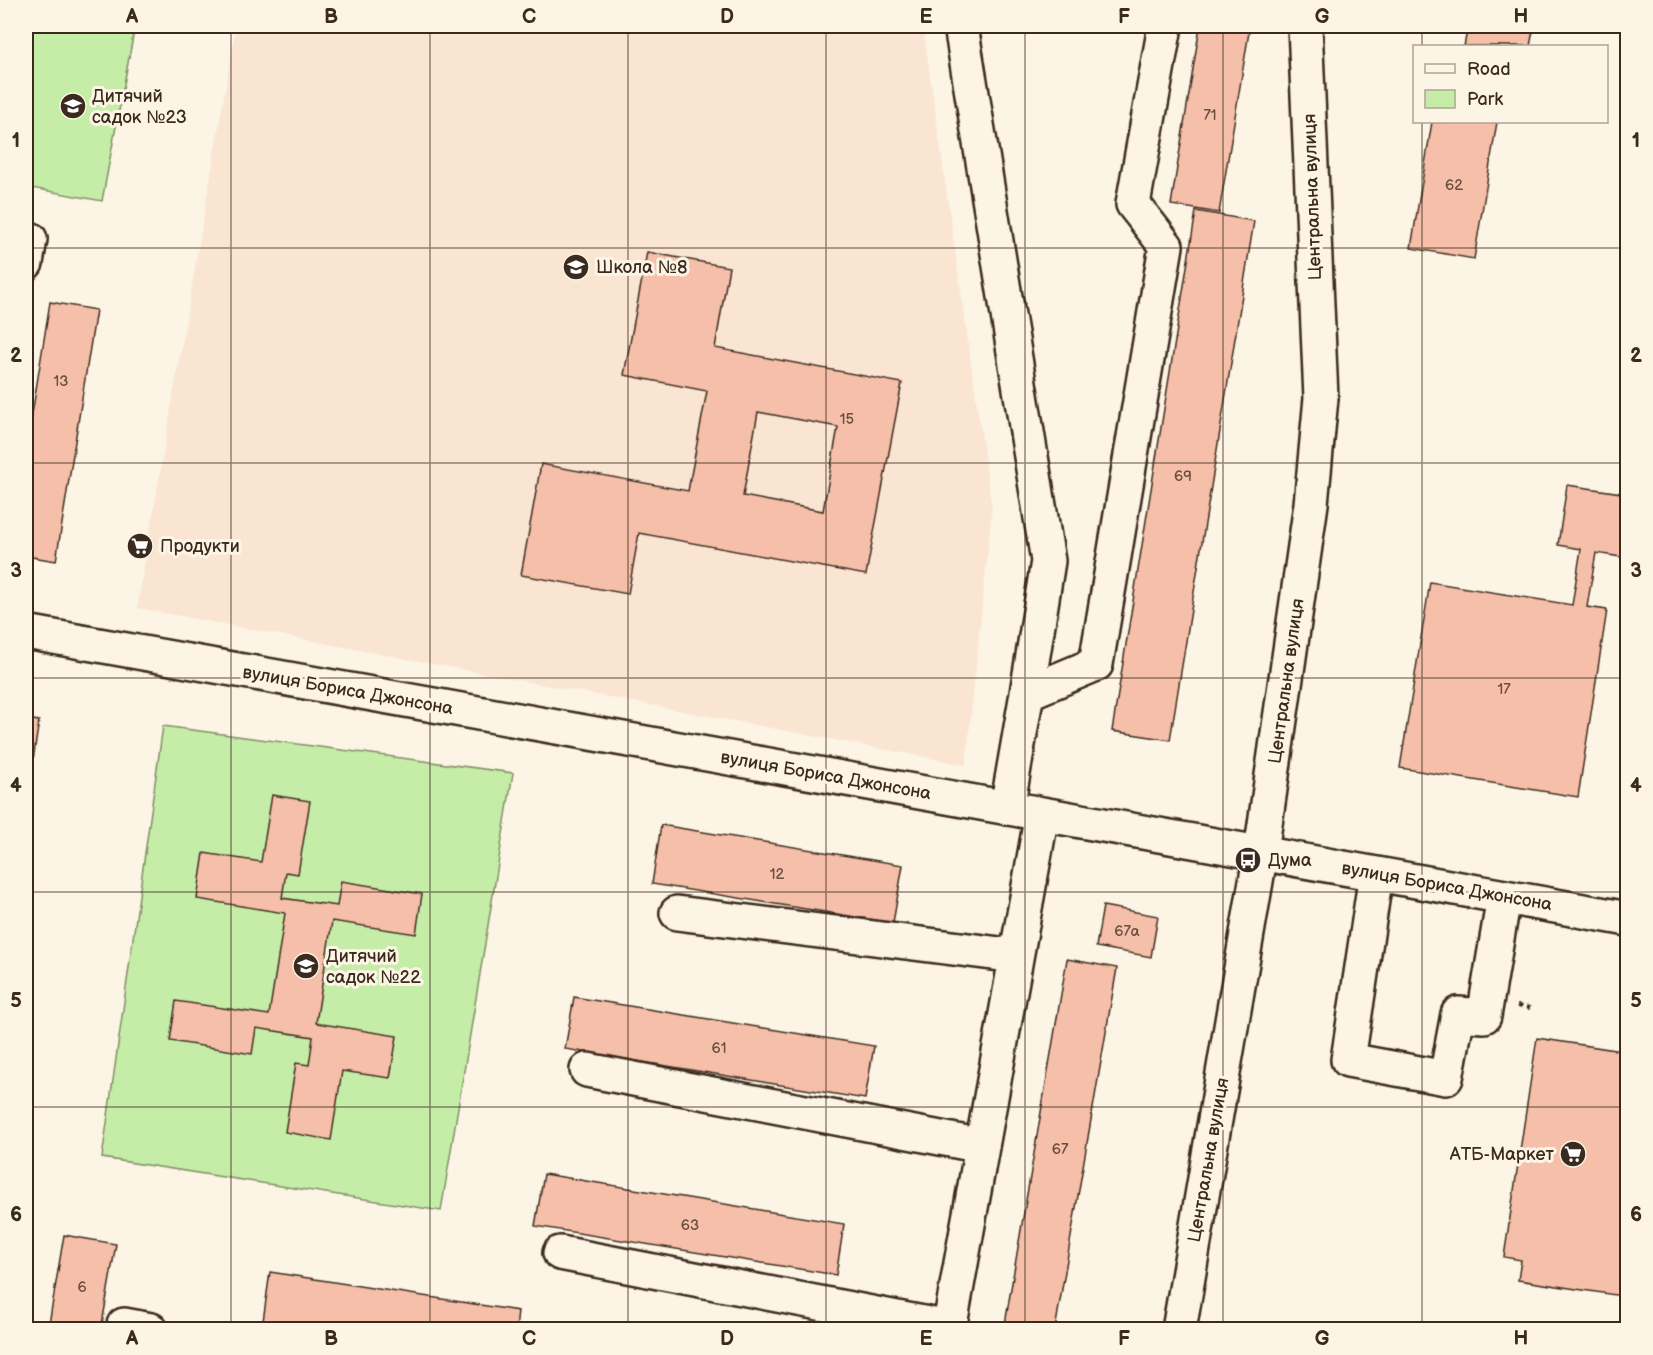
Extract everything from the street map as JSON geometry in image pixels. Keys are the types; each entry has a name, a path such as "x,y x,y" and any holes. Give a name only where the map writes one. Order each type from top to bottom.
{"street":[{"path":"961,26 1048,561 1007,808"},
{"path":"1027,693 1096,664 1166,246 1133,204 1164,26"},
{"name":"Центральна вулиця","path":"1179,1329 1261,852 1311,504 1321,398 1305,26"},
{"name":"вулиця Бориса Джонсона","path":"26,632 1628,919"},
{"path":"560,1253 949,1329 1042,814"},
{"path":"1376,874 1348,1060 1446,1078 1458,1014 1484,1016 1504,897"},
{"path":"677,913 1016,956"},
{"path":"587,1070 982,1146"},
{"path":"123,1329 124,1325 151,1329"}],"path":[{"path":"1625,990 1628,977"}],"shaded area":[{"name":"Школа №8","path":"236,26 923,26 992,509 966,765 137,608"}],"green space":[{"name":"Дитячий садок №23","path":"26,26 135,26 102,201 26,187"},
{"name":"Дитячий садок №22","path":"163,726 513,773 441,1211 102,1158"}],"building":[{"path":"1200,26 1250,26 1219,213 1171,205"},
{"path":"1468,26 1534,26 1530,45 1464,45"},
{"path":"1432,123 1497,123 1474,259 1411,248"},
{"path":"1196,211 1254,221 1170,740 1112,731"},
{"path":"647,252 729,267 715,348 902,383 866,575 639,533 628,594 521,575 541,464 688,491 707,391 624,375","holes":["758,412 838,427 823,511 743,496"]},
{"path":"50,302 96,310 56,561 26,556 26,452"},
{"path":"1567,485 1628,494 1628,558 1596,553 1587,607 1607,610 1578,797 1400,768 1430,582 1572,605 1581,549 1558,545"},
{"path":"26,719 39,721 26,806"},
{"path":"272,795 310,801 298,874 286,872 282,898 337,906 341,881 422,894 416,934 332,921 316,1023 397,1036 390,1078 342,1071 331,1140 285,1132 296,1063 309,1065 313,1037 256,1028 252,1054 170,1041 176,1001 269,1015 285,913 197,899 204,853 261,862"},
{"path":"661,825 903,865 893,923 652,884"},
{"path":"1103,906 1158,916 1151,957 1096,947"},
{"path":"1067,959 1117,968 1055,1330 1004,1330"},
{"path":"574,997 874,1046 865,1099 565,1049"},
{"name":"АТБ-Маркет","path":"1537,1038 1628,1052 1628,1297 1518,1280 1521,1260 1504,1257"},
{"path":"544,1174 844,1224 836,1275 535,1226"},
{"path":"64,1235 116,1244 101,1330 48,1330"},
{"path":"270,1272 518,1311 516,1330 272,1330 262,1328"}],"place":[{"name":"Дитячий садок №23","path":"73,106"},
{"name":"Школа №8","path":"576,267"},
{"name":"Продукти","path":"140,546"},
{"name":"Дума","path":"1248,860"},
{"name":"Дитячий садок №22","path":"306,966"},
{"name":"АТБ-Маркет","path":"1573,1154"}]}
